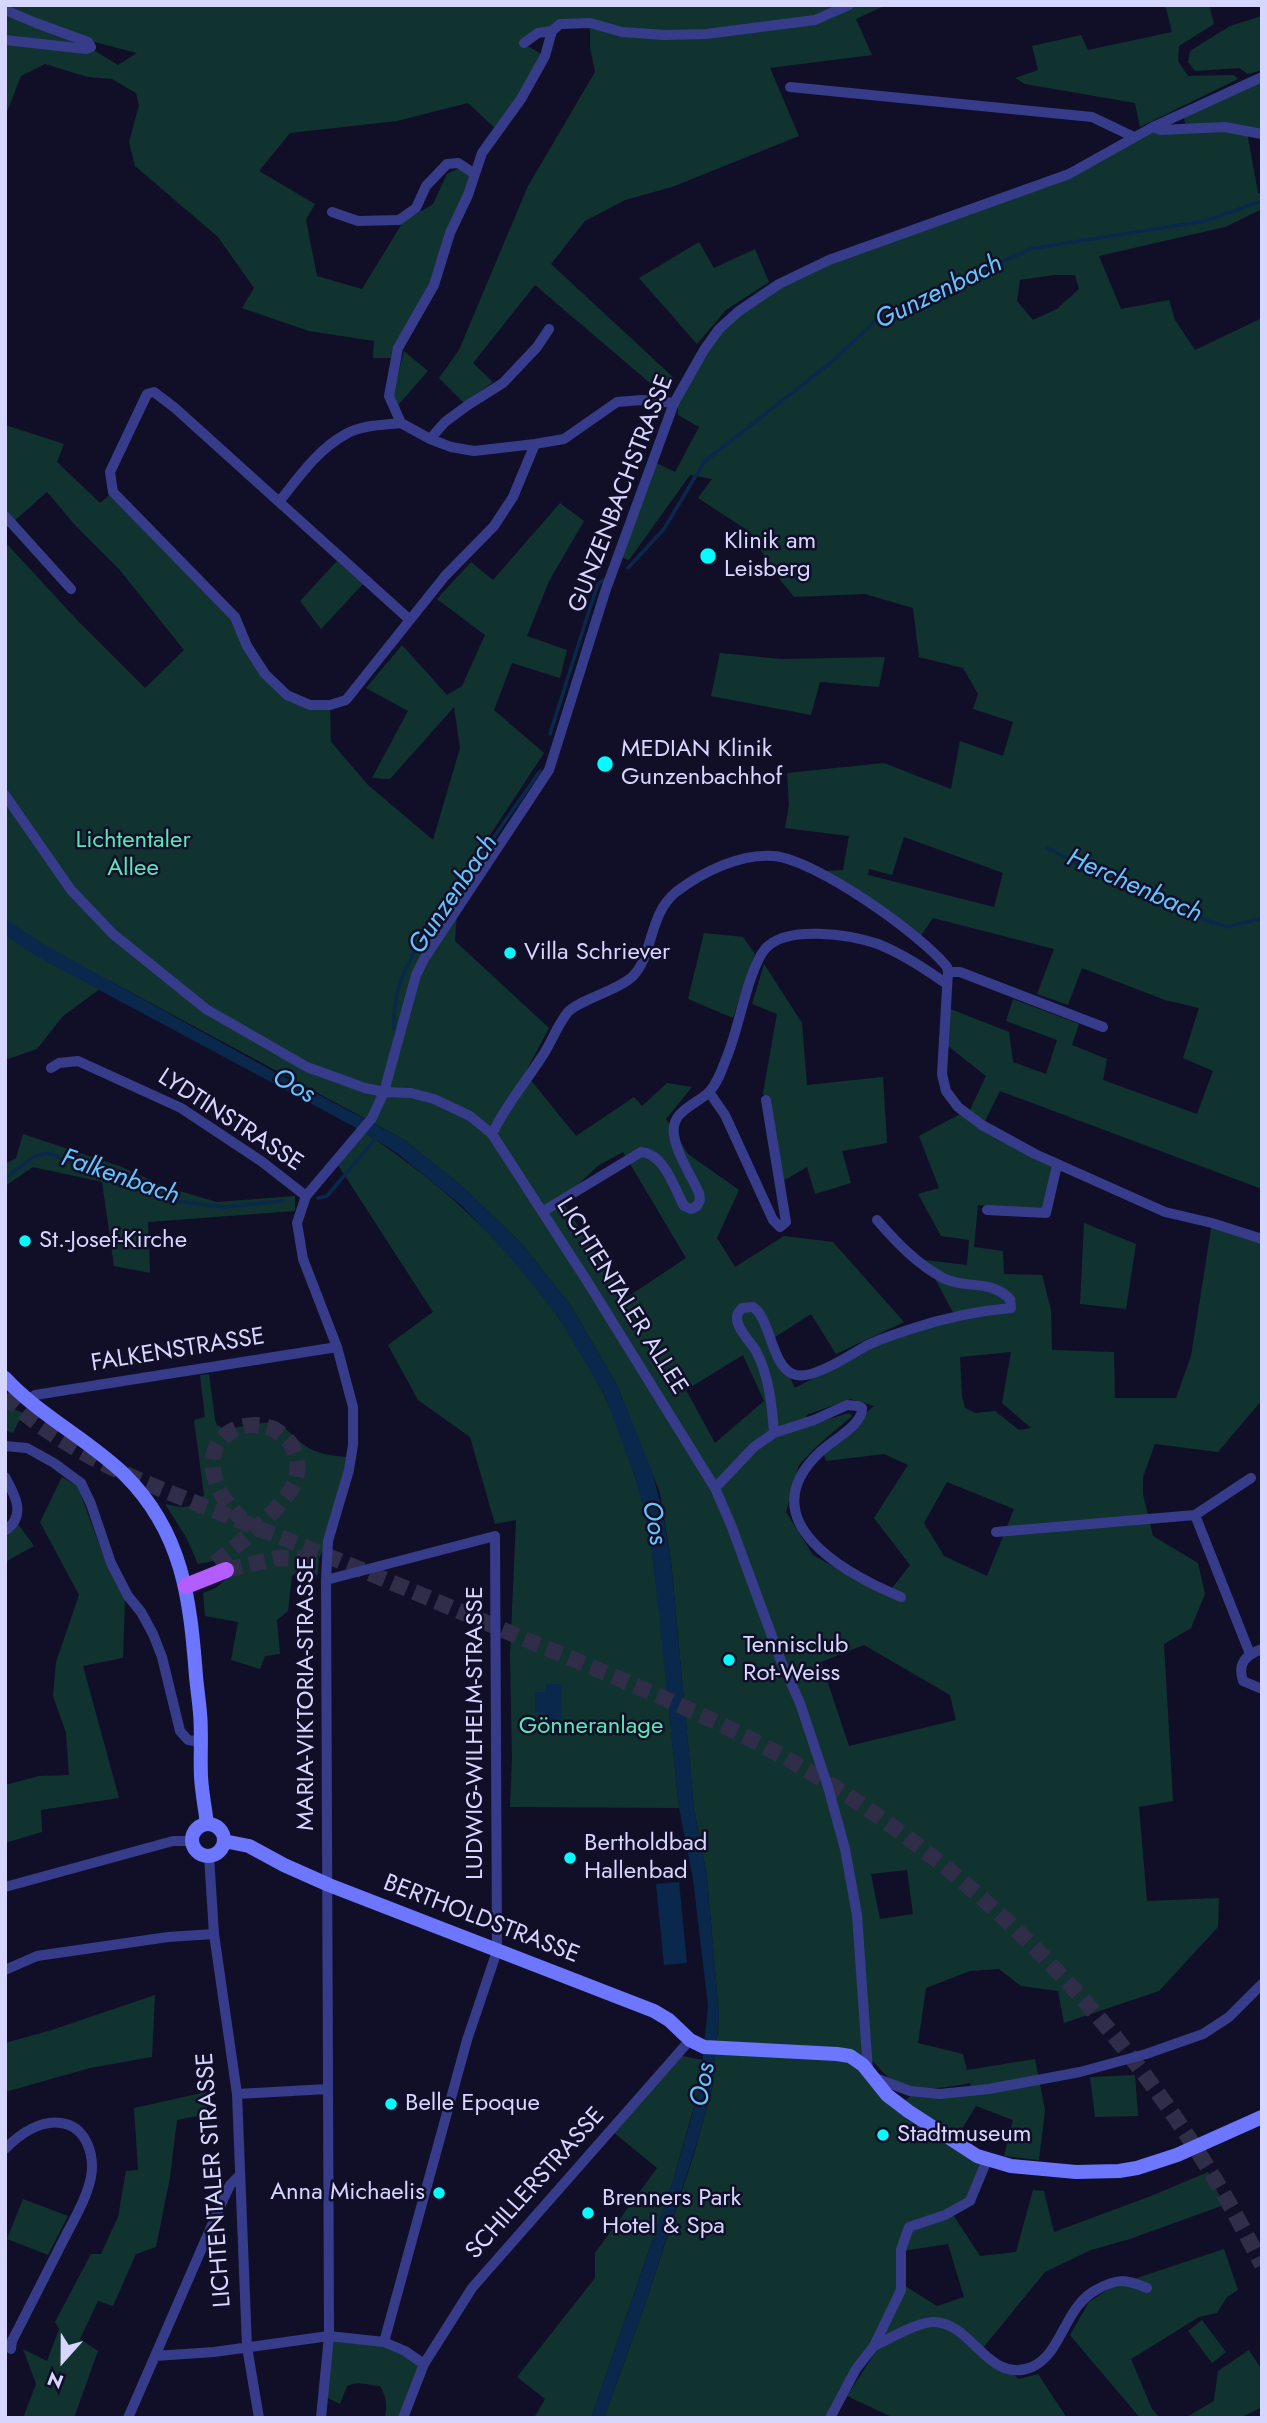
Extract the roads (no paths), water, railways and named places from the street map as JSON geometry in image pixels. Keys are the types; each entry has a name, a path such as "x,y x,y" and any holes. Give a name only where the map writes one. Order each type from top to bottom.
{"main road":[{"path":"5,1378 28,1400 95,1448 126,1476 161,1520 171,1540 185,1581 200,1712 201,1777 207,1824"},
{"path":"185,1581 202,1570 220,1567"},
{"path":"207,1824 221,1831 224,1841 218,1853 209,1856 198,1852 192,1841 198,1828 207,1824"},
{"name":"BERTHOLDSTRASSE","path":"224,1841 249,1846 329,1885 653,2011 668,2020 690,2040 710,2047 844,2055 856,2059 869,2074"},
{"path":"869,2074 879,2088 899,2104 967,2150 987,2160 1031,2168 1076,2172 1138,2168 1177,2155 1262,2117"}],"street":[{"path":"524,43 538,33 552,31 560,24 590,23 622,32 665,35 706,34 815,20 849,5"},
{"path":"5,9 88,42 91,47 86,49 5,40"},
{"path":"401,423 389,396 398,348 435,285 450,233 481,153 521,99 545,56 552,31"},
{"name":"GUNZENBACHSTRASSE","path":"384,1092 416,975 424,958 548,770 606,589 674,403 719,329 739,311 779,284 829,260 1069,174 1153,127 1262,77"},
{"path":"790,87 1092,117 1134,138"},
{"path":"1153,127 1160,130 1225,127 1262,134"},
{"path":"332,212 358,221 399,220 416,208 426,186 447,164 458,163 475,174"},
{"path":"430,439 444,422 503,383 537,347 549,329"},
{"path":"410,620 154,389 147,394 110,472 113,492 236,617 247,646 265,674 287,695 310,705 330,705 346,699 410,620 445,576 494,526 513,497 535,444"},
{"path":"279,502 322,453 346,434 368,427 401,423 430,439 451,447 474,451 564,439 617,402 642,400 674,403"},
{"path":"5,516 71,589"},
{"name":"LICHTENTALER ALLEE","path":"5,795 71,890 113,934 206,1009 307,1067 345,1082 384,1092 411,1093 445,1103 470,1116 492,1134 715,1488 783,1666 800,1703 845,1849 858,1915 869,2074"},
{"path":"492,1134 498,1120 569,1011 631,978 640,967 662,907 676,892 708,873 744,858 774,856 811,868 875,906 944,963 948,972 943,1084 950,1098 982,1125 1057,1165 1165,1212 1212,1223 1262,1240"},
{"path":"542,1212 642,1152 658,1159 684,1206 695,1208 699,1204 699,1193 676,1144 673,1128 686,1107 709,1092 719,1075 732,1046 759,960 774,942 804,934 820,934 875,943 910,960 947,984"},
{"path":"948,972 960,972 1103,1027"},
{"name":"LYDTINSTRASSE","path":"51,1068 59,1063 78,1061 181,1108 261,1161 306,1196"},
{"name":"MARIA-VIKTORIA-STRASSE","path":"321,2418 329,2336 326,1580 328,1541 349,1470 353,1446 353,1407 337,1346 303,1259 297,1223 306,1196 372,1118 384,1092"},
{"path":"709,1092 724,1115 773,1220 780,1227 786,1222 766,1100"},
{"path":"987,1210 1046,1213 1057,1165"},
{"path":"774,1433 765,1372 737,1321 742,1308 749,1306 759,1311 786,1369 800,1376 827,1367 877,1340 938,1319 1011,1308 1010,1299 1000,1289 944,1279 898,1245 877,1220"},
{"name":"FALKENSTRASSE","path":"28,1400 35,1395 337,1346"},
{"path":"715,1488 754,1447 774,1433 814,1420 846,1405 862,1408 859,1420 805,1468 795,1499 798,1519 809,1539 832,1560 901,1597"},
{"path":"5,1446 27,1448 54,1462 81,1483 111,1563 128,1597 141,1612 153,1634 162,1657 180,1731 188,1740 201,1742"},
{"path":"5,1476 18,1500 17,1512 10,1528 5,1531"},
{"path":"996,1532 1195,1515 1251,1478"},
{"path":"1195,1515 1250,1654"},
{"name":"LUDWIG-WILHELM-STRASSE","path":"326,1580 495,1536 498,1861 496,1951 467,2040 384,2342"},
{"path":"1262,1649 1250,1654 1243,1661 1240,1672 1243,1681 1262,1689"},
{"path":"5,1887 173,1840 192,1841"},
{"name":"LICHTENTALER STRASSE","path":"209,1856 214,1934 237,2094 247,2347 259,2418"},
{"path":"5,1970 37,1956 168,1937 214,1934"},
{"path":"869,2074 910,2091 940,2094 989,2089 1080,2072 1146,2054 1203,2034 1229,2017 1262,1984"},
{"name":"SCHILLERSTRASSE","path":"403,2418 424,2364 472,2288 690,2040"},
{"path":"237,2094 328,2089"},
{"path":"5,2149 24,2132 52,2122 66,2123 79,2131 92,2154 91,2179 12,2341 11,2349"},
{"path":"830,2418 856,2369 874,2346 901,2290 901,2250 909,2227 945,2215 970,2201 987,2160"},
{"path":"128,2418 222,2202 230,2185 239,2176"},
{"path":"874,2346 931,2321 943,2323 957,2331 1000,2367 1023,2370 1037,2364 1050,2352 1073,2310 1090,2293 1110,2282 1128,2280 1147,2288"},
{"path":"155,2356 214,2352 329,2336 384,2342 405,2351 424,2364"}],"water":[{"name":"Oos","path":"5,919 108,980 403,1139 463,1187 522,1244 571,1306 617,1385 652,1471 671,1561 694,1808 707,1877 719,2016 712,2089 698,2139 646,2302 604,2418 591,2418 687,2133 700,2085 708,2006 693,1879 679,1808 653,1559 635,1477 604,1394 557,1315 503,1249 462,1206 397,1153 362,1131 36,956 5,935"},
{"path":"545,1684 562,1684 561,1719 545,1719 545,1713 535,1713 535,1692 545,1692"},
{"path":"679,1882 687,1963 664,1965 656,1884"}],"waterway":[{"name":"Gunzenbach","path":"628,568 664,529 704,462 834,360 875,321 1030,249 1205,221 1262,201"},
{"name":"Gunzenbach","path":"550,734 598,584 605,579"},
{"name":"Gunzenbach","path":"394,1029 399,986 417,947 540,771"},
{"name":"Herchenbach","path":"1047,848 1157,904 1227,927 1262,918"},
{"name":"Falkenbach","path":"318,1198 327,1196 376,1138"},
{"name":"Falkenbach","path":"5,1178 35,1156 48,1153 174,1201 224,1207 283,1201"}],"tunnel":[{"path":"5,1396 51,1433 102,1463 691,1710 781,1755 881,1818 949,1870 1012,1926 1071,1986 1126,2050 1176,2118 1221,2190 1262,2265"},
{"path":"215,1563 270,1516 294,1484 297,1461 287,1439 275,1430 260,1425 232,1431 221,1440 214,1452 216,1483 231,1508 242,1519"},
{"path":"226,1570 277,1558 320,1559"}],"place":[{"name":"Klinik am Leisberg","path":"708,556"},
{"name":"MEDIAN Klinik Gunzenbachhof","path":"605,764"},
{"name":"Villa Schriever","path":"510,953"},
{"name":"St.-Josef-Kirche","path":"25,1241"},
{"name":"Tennisclub Rot-Weiss","path":"729,1660"},
{"name":"Bertholdbad Hallenbad","path":"570,1858"},
{"name":"Belle Epoque","path":"391,2104"},
{"name":"Stadtmuseum","path":"883,2135"},
{"name":"Anna Michaelis","path":"439,2193"},
{"name":"Brenners Park Hotel & Spa","path":"588,2213"}],"park label":[{"name":"Lichtentaler Allee","path":"133,855"},
{"name":"Gönneranlage","path":"591,1727"}]}
